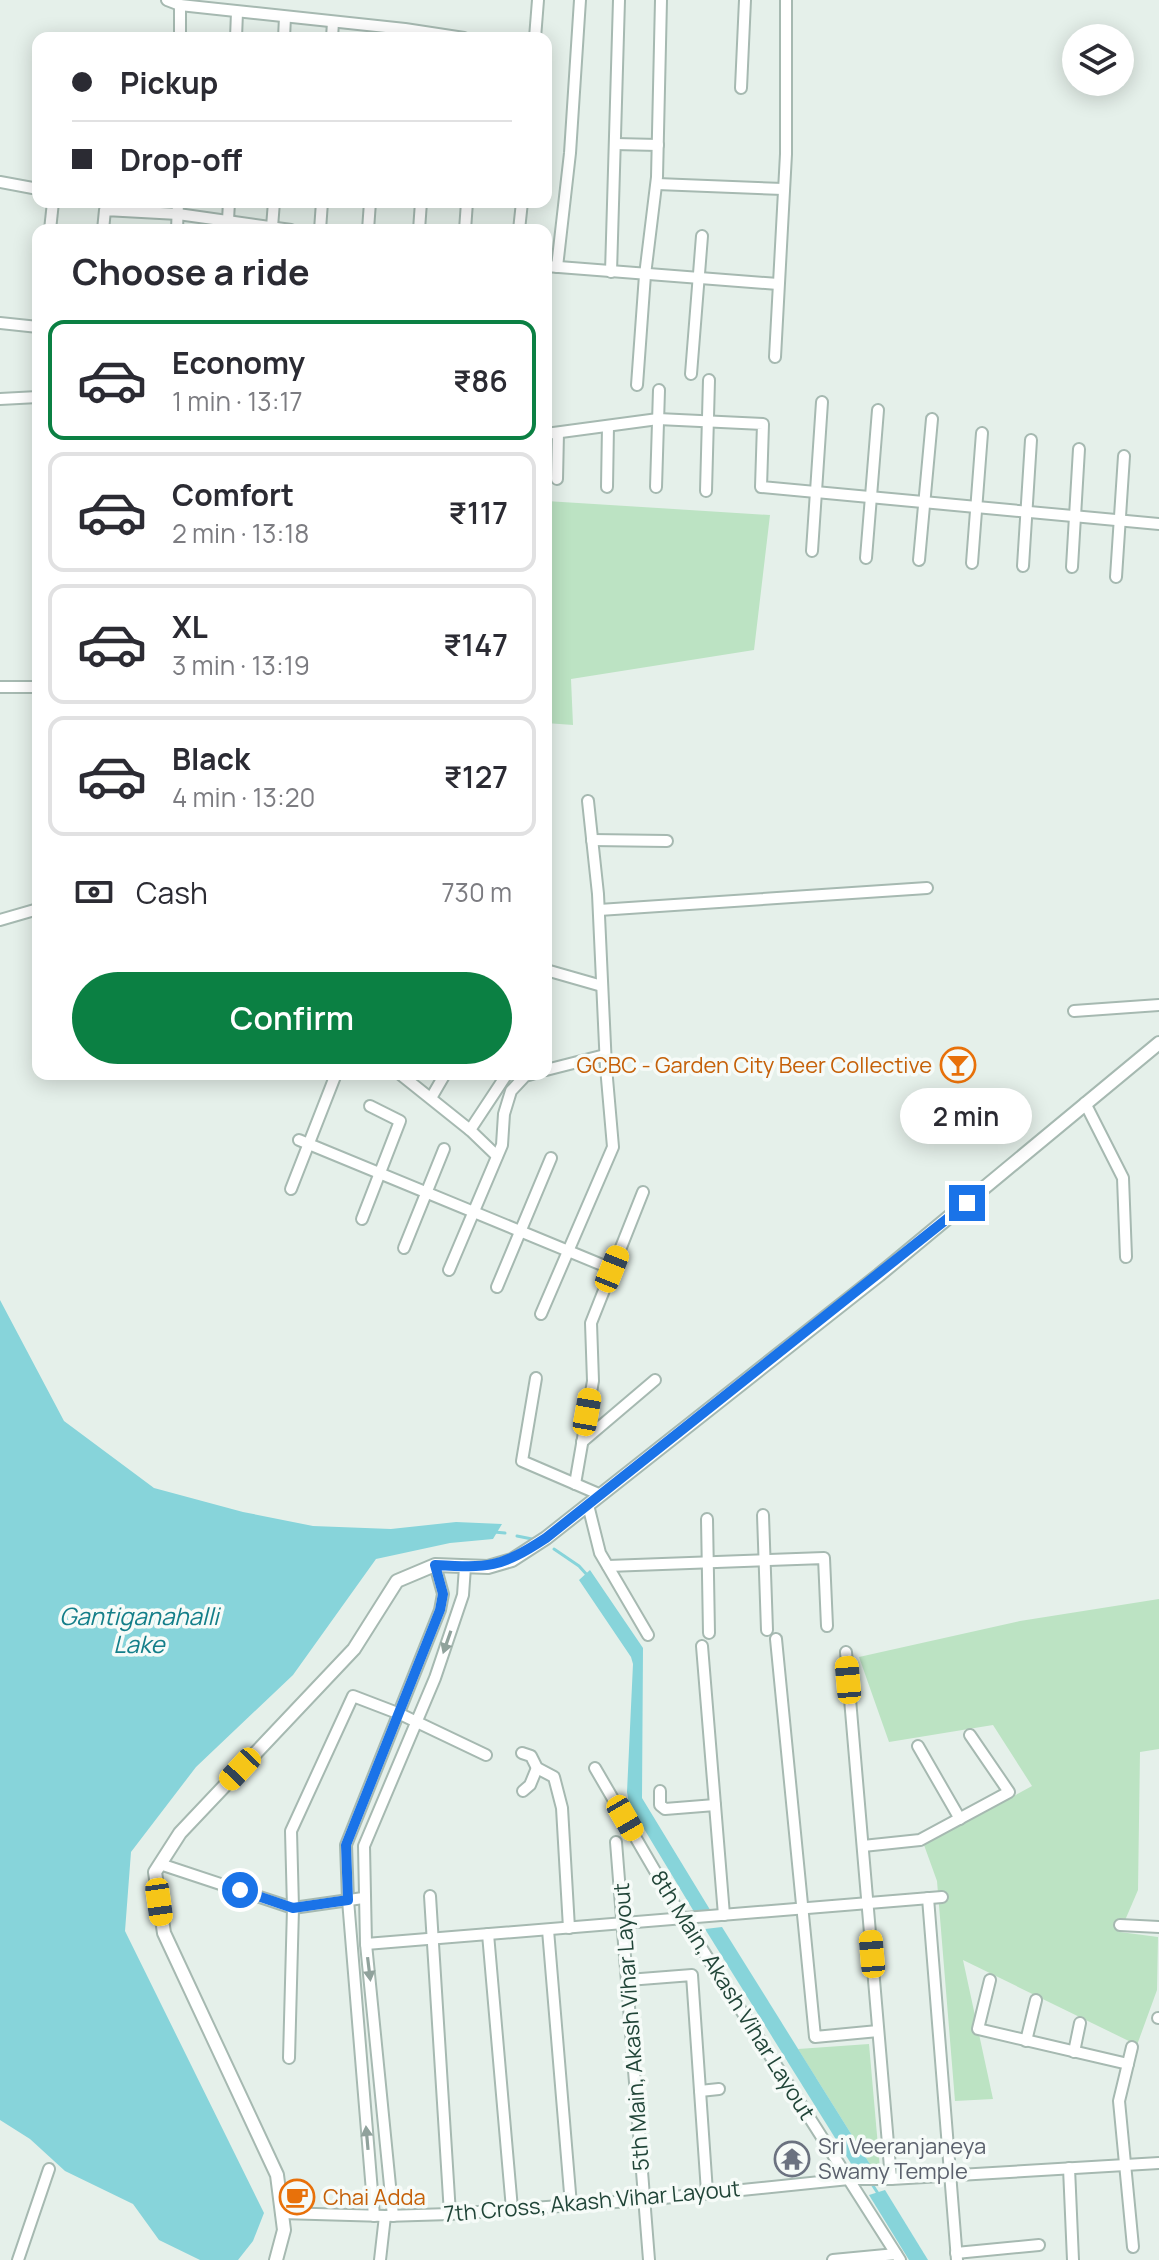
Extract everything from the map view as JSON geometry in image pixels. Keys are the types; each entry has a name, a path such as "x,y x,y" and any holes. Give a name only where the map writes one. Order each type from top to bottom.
{"street":[{"path":"167,0 180,5 333,22 381,32"},
{"path":"535,32 538,0"},
{"path":"552,260 570,153 580,0"},
{"path":"611,272 619,0"},
{"path":"637,385 645,275 657,184 661,0"},
{"path":"741,88 745,0"},
{"path":"775,357 783,189 786,0"},
{"path":"180,5 180,32"},
{"path":"236,32 237,12"},
{"path":"284,32 285,17"},
{"path":"332,32 333,22"},
{"path":"615,144 658,145"},
{"path":"0,182 32,188"},
{"path":"657,184 783,189"},
{"path":"104,224 105,210 178,208 240,224"},
{"path":"228,220 229,208"},
{"path":"691,374 702,236"},
{"path":"552,266 778,284"},
{"path":"0,323 32,326"},
{"path":"706,491 709,380"},
{"path":"656,487 659,390"},
{"path":"0,399 32,397"},
{"path":"812,551 822,402"},
{"path":"866,558 878,410"},
{"path":"552,434 658,419 763,424 761,487 1159,524"},
{"path":"919,560 932,419"},
{"path":"607,487 608,426"},
{"path":"557,479 558,433"},
{"path":"972,563 982,433"},
{"path":"1023,566 1031,440"},
{"path":"1072,567 1079,449"},
{"path":"1116,577 1124,456"},
{"path":"0,687 32,687"},
{"path":"541,1314 613,1147 605,1055 599,910 588,801"},
{"path":"592,840 667,841"},
{"path":"599,910 927,888"},
{"path":"0,920 32,911"},
{"path":"552,972 602,986"},
{"path":"1074,1011 1159,1005"},
{"path":"276,2260 284,2230 277,2175 164,1933 155,1872 180,1833 354,1649 397,1581 435,1565 488,1567 512,1560 546,1538 879,1275 1159,1043"},
{"path":"552,1068 605,1055"},
{"path":"291,1189 304,1142 333,1080"},
{"path":"408,1080 497,1156"},
{"path":"431,1098 442,1080"},
{"path":"470,1130 503,1080"},
{"path":"449,1270 502,1145 504,1114 511,1091 521,1080"},
{"path":"1085,1103 1123,1178 1126,1257"},
{"path":"362,1219 400,1121 370,1106"},
{"path":"304,1142 612,1269"},
{"path":"404,1248 444,1149"},
{"path":"497,1287 551,1158"},
{"path":"575,1484 593,1381 591,1323 643,1192"},
{"path":"536,1378 522,1461 601,1495"},
{"path":"582,1442 655,1380"},
{"path":"588,1505 600,1553 648,1635"},
{"path":"763,1515 767,1630"},
{"path":"707,1519 709,1633"},
{"path":"608,1566 824,1558 827,1626"},
{"path":"384,2216 348,1900 346,1845 440,1610 443,1594 435,1565"},
{"path":"380,2260 384,2216 363,1898 364,1846 435,1678 463,1595 465,1567"},
{"path":"776,1639 815,2037 878,2031"},
{"path":"702,1646 724,1915"},
{"path":"846,1652 891,2179"},
{"path":"289,2058 293,1908 291,1831 353,1696 400,1714 486,1755"},
{"path":"863,1846 920,1840 1009,1792 970,1735"},
{"path":"918,1746 960,1819"},
{"path":"522,1753 531,1756 537,1768 554,1777 562,1808 569,1928"},
{"path":"523,1791 530,1785 537,1768"},
{"name":"8th Main, Akash Vihar Layout","path":"595,1768 898,2257"},
{"path":"660,1791 660,1805 665,1809 715,1805"},
{"name":"5th Main, Akash Vihar Layout","path":"616,1842 649,2260"},
{"path":"160,1864 293,1908 363,1898"},
{"path":"430,1896 450,2214"},
{"path":"366,1944 942,1897"},
{"path":"928,1898 956,2256 1039,2245"},
{"path":"1120,1925 1159,1927"},
{"path":"548,1930 571,2205"},
{"path":"488,1934 512,2209"},
{"path":"628,1980 692,1975 707,2192"},
{"path":"990,1980 978,2029 1128,2064"},
{"path":"1026,2041 1036,2000"},
{"path":"1074,2052 1080,2023"},
{"path":"1132,2047 1119,2101 1133,2247"},
{"path":"700,2091 719,2089"},
{"name":"7th Cross, Akash Vihar Layout","path":"281,2213 450,2214 644,2200 851,2179 1159,2163"},
{"path":"1069,2168 1073,2260"},
{"path":"18,2260 49,2169"},
{"path":"833,2260 898,2257"}],"green space":[{"path":"552,501 770,515 754,650 571,679 573,725 552,723"},
{"path":"1159,1599 1159,1749 1140,1752 1138,1890 1120,1932 1158,1937 1157,1990 1137,2045 963,1960 993,2099 955,2101 937,1881 924,1845 1032,1786 993,1725 889,1742 859,1657 1020,1621"},
{"path":"869,2044 880,2169 873,2169 798,2049"}],"water":[{"name":"Gantiganahalli Lake","path":"0,1300 64,1421 154,1488 243,1512 313,1526 391,1529 456,1522 502,1524 493,1539 450,1543 376,1559 293,1675 196,1767 131,1852 125,1931 264,2213 253,2241 238,2260 200,2260 159,2240 133,2204 65,2171 30,2139 0,2120"},
{"path":"590,1570 643,1648 642,1798 712,1913 696,1915 629,1804 633,1664 579,1580"},
{"path":"722,1927 873,2169 855,2170 705,1929"},
{"path":"885,2190 928,2260 909,2260 869,2195"}],"waterway":[{"path":"494,1532 505,1533"},
{"path":"517,1536 537,1540"},
{"path":"554,1549 588,1576"},
{"path":"870,2181 879,2195"}],"place":[{"name":"GCBC - Garden City Beer Collective","path":"958,1065"},
{"name":"Sri Veeranjaneya Swamy Temple","path":"792,2159"},
{"name":"Chai Adda","path":"297,2197"}],"route":[{"path":"240,1890 293,1908 348,1900 346,1845 440,1610 443,1594 435,1565 488,1567 512,1560 546,1538 967,1203"}]}
